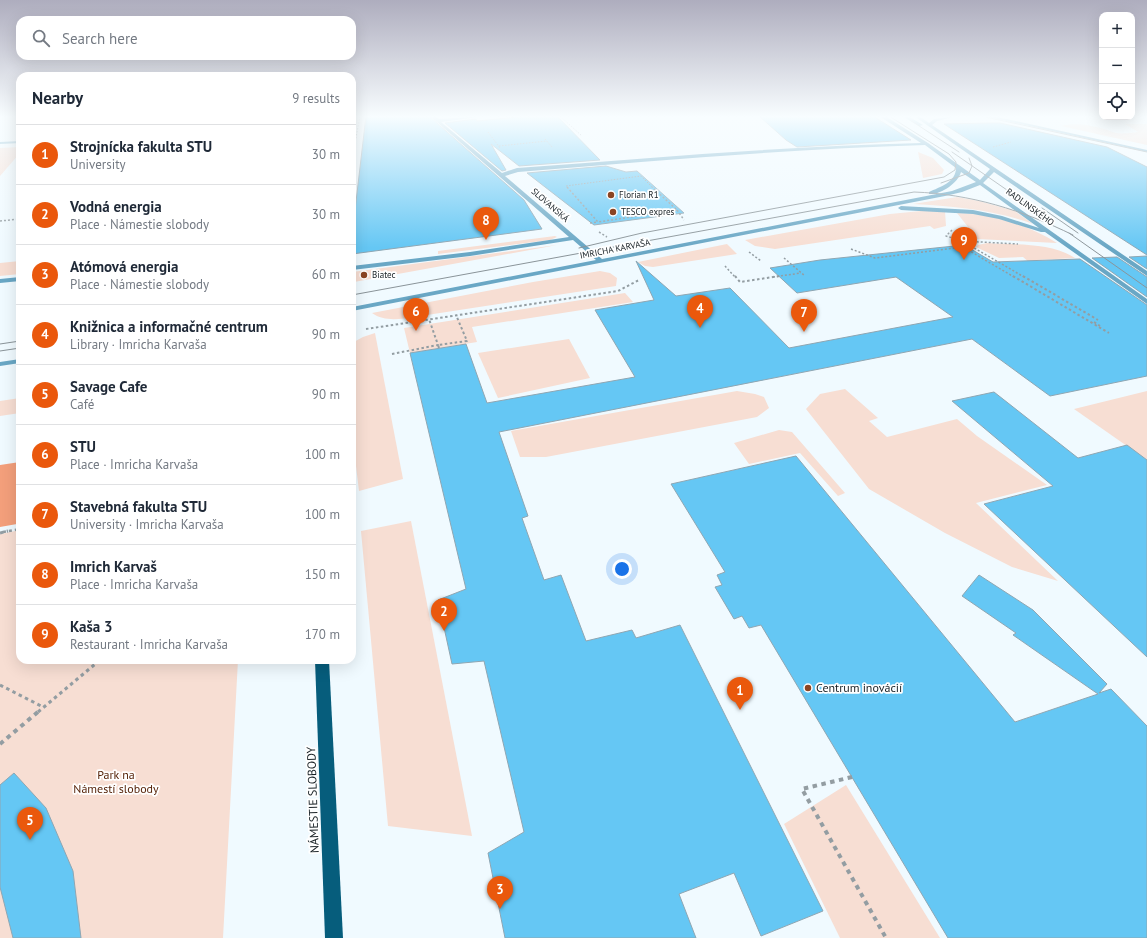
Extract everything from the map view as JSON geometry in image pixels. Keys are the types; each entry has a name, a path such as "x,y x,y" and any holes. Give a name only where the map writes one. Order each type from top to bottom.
{"main road":[{"name":"NÁMESTIE SLOBODY","path":"322,664 334,938"}],"street":[{"name":"SLOVANSKÁ","path":"484,160 600,260"},
{"path":"502,175 517,170 660,160"},
{"name":"RADLINSKÉHO","path":"948,160 1147,302"},
{"name":"RADLINSKÉHO","path":"979,160 1147,274"},
{"name":"IMRICHA KARVAŠA","path":"881,207 941,189 958,176 959,168"},
{"path":"981,183 988,177 993,169"},
{"name":"IMRICHA KARVAŠA","path":"356,308 881,207 949,193 981,183"},
{"name":"IMRICHA KARVAŠA","path":"881,207 949,209 973,212 1000,218 1050,233"},
{"path":"356,268 470,254 575,238"},
{"path":"3,281 16,279"},
{"path":"0,364 16,362"}],"path":[{"path":"509,160 517,170"},
{"path":"598,222 566,186 640,176 678,210 684,220"},
{"path":"590,223 678,210"},
{"path":"0,221 16,219"},
{"path":"955,225 946,236 962,241 1098,320"},
{"path":"962,241 1024,244"},
{"path":"851,249 875,258 963,247 1109,333 1094,322"},
{"path":"784,258 805,276"},
{"path":"725,266 740,282 801,273"},
{"path":"366,329 618,291 639,280"},
{"path":"392,354 467,342 456,315"},
{"path":"429,319 439,347"},
{"path":"0,533 16,530"},
{"path":"0,744 95,664"},
{"path":"0,684 43,707"},
{"path":"852,777 802,789 886,938"}],"green space":[{"path":"0,160 14,160 0,176"},
{"path":"919,160 935,160 944,170 942,174 923,178"},
{"path":"957,197 979,201 1015,211 1033,224 989,212 944,206 913,204"},
{"path":"921,211 945,211 946,226 934,229 930,226 775,249 755,246 745,240 890,214"},
{"path":"957,213 983,215 1009,221 1034,231 1057,243 977,239 968,234 968,227"},
{"path":"555,236 557,237 550,240 438,254 438,251"},
{"path":"987,243 1021,244 1044,247 1055,249 1075,258 1036,260 1055,275 1030,263 1023,257 999,258 976,247"},
{"path":"727,244 737,254 653,267 645,266 638,262"},
{"path":"557,245 356,282 356,271"},
{"path":"16,261 16,274 0,276 0,263"},
{"path":"600,271 610,273 617,278 616,286 404,318 387,319 372,313 533,282"},
{"path":"625,293 633,302 472,327 477,342 410,353 404,328"},
{"path":"375,333 403,479 359,491 356,466 356,341"},
{"path":"569,339 590,378 498,398 478,353"},
{"path":"845,389 878,418 869,421 887,437 957,419 977,436 1047,485 976,503 1058,581 1012,567 945,533 869,489 806,409 820,394"},
{"path":"737,391 764,397 769,408 757,417 546,457 520,457 511,431"},
{"path":"1147,391 1147,460 1074,409"},
{"path":"16,399 16,414 0,416 0,401"},
{"path":"779,430 792,432 845,493 838,496 800,453 749,464 734,443"},
{"path":"411,521 472,836 388,826 361,531"},
{"name":"Park na Námestí slobody","path":"16,531 16,664 238,664 223,938 0,938 0,534"},
{"path":"846,785 940,938 840,938 784,824"}],"shaded area":[{"path":"16,463 16,524 0,527 0,465"}],"building":[{"path":"361,160 479,160 524,200 542,229 356,253 356,202"},
{"path":"489,160 500,160 506,170 502,171"},
{"path":"511,160 600,160 519,166"},
{"path":"999,160 1133,160 1147,167 1147,255"},
{"name":"Florian R1","path":"606,166 626,172 637,171 684,213 594,225 527,173"},
{"path":"964,245 993,262 1080,259 1147,305 1147,376 1050,396 972,339 499,432 528,516 522,518 544,580 561,575 586,641 632,630 636,638 680,625 823,911 761,936 734,873 679,894 696,938 505,938 488,853 524,832 484,661 452,664 438,600 466,589 410,353 466,344 487,403 635,377 595,310 654,300 636,261 676,296 730,288 789,348 953,317 896,277 797,293 770,268 820,260"},
{"path":"1147,256 1147,269 1129,257"},
{"path":"1117,257 1147,277 1147,297 1092,258"},
{"path":"994,392 1078,458 1127,445 1147,460 1147,657 984,504 1053,486 952,401"},
{"path":"796,456 1015,722 1098,694 1013,635 1016,633 962,596 979,575 1033,610 1107,684 1099,693 1111,689 1147,726 1147,938 948,938 761,625 749,628 742,616 734,619 715,587 722,585 717,575 725,572 671,484"},
{"path":"14,773 46,808 73,871 81,938 13,938 0,887 0,785"}],"tram line":[{"path":"579,248 642,233 944,177 955,170 956,162 954,160"},
{"path":"963,160 972,166"},
{"path":"970,160 972,166"},
{"path":"941,183 969,173 972,166"},
{"path":"972,166 1046,217"},
{"path":"356,294 914,192 956,196 996,205 1035,218 1069,233"},
{"path":"1042,208 1078,233"},
{"path":"1069,233 1147,288"},
{"path":"0,344 16,342"},
{"path":"0,351 16,349"}],"place":[{"name":"Florian R1","path":"611,195"},
{"name":"TESCO expres","path":"613,212"},
{"name":"Imrich Karvaš","path":"486,240"},
{"name":"Kaša 3","path":"964,260"},
{"name":"Biatec","path":"364,275"},
{"name":"Knižnica a informačné centrum","path":"700,328"},
{"name":"STU","path":"416,331"},
{"name":"Stavebná fakulta STU","path":"804,332"},
{"name":"Vodná energia","path":"444,631"},
{"name":"Centrum inovácií","path":"808,688"},
{"name":"Strojnícka fakulta STU","path":"740,710"},
{"name":"Savage Cafe","path":"30,840"},
{"name":"Atómová energia","path":"500,909"}]}
